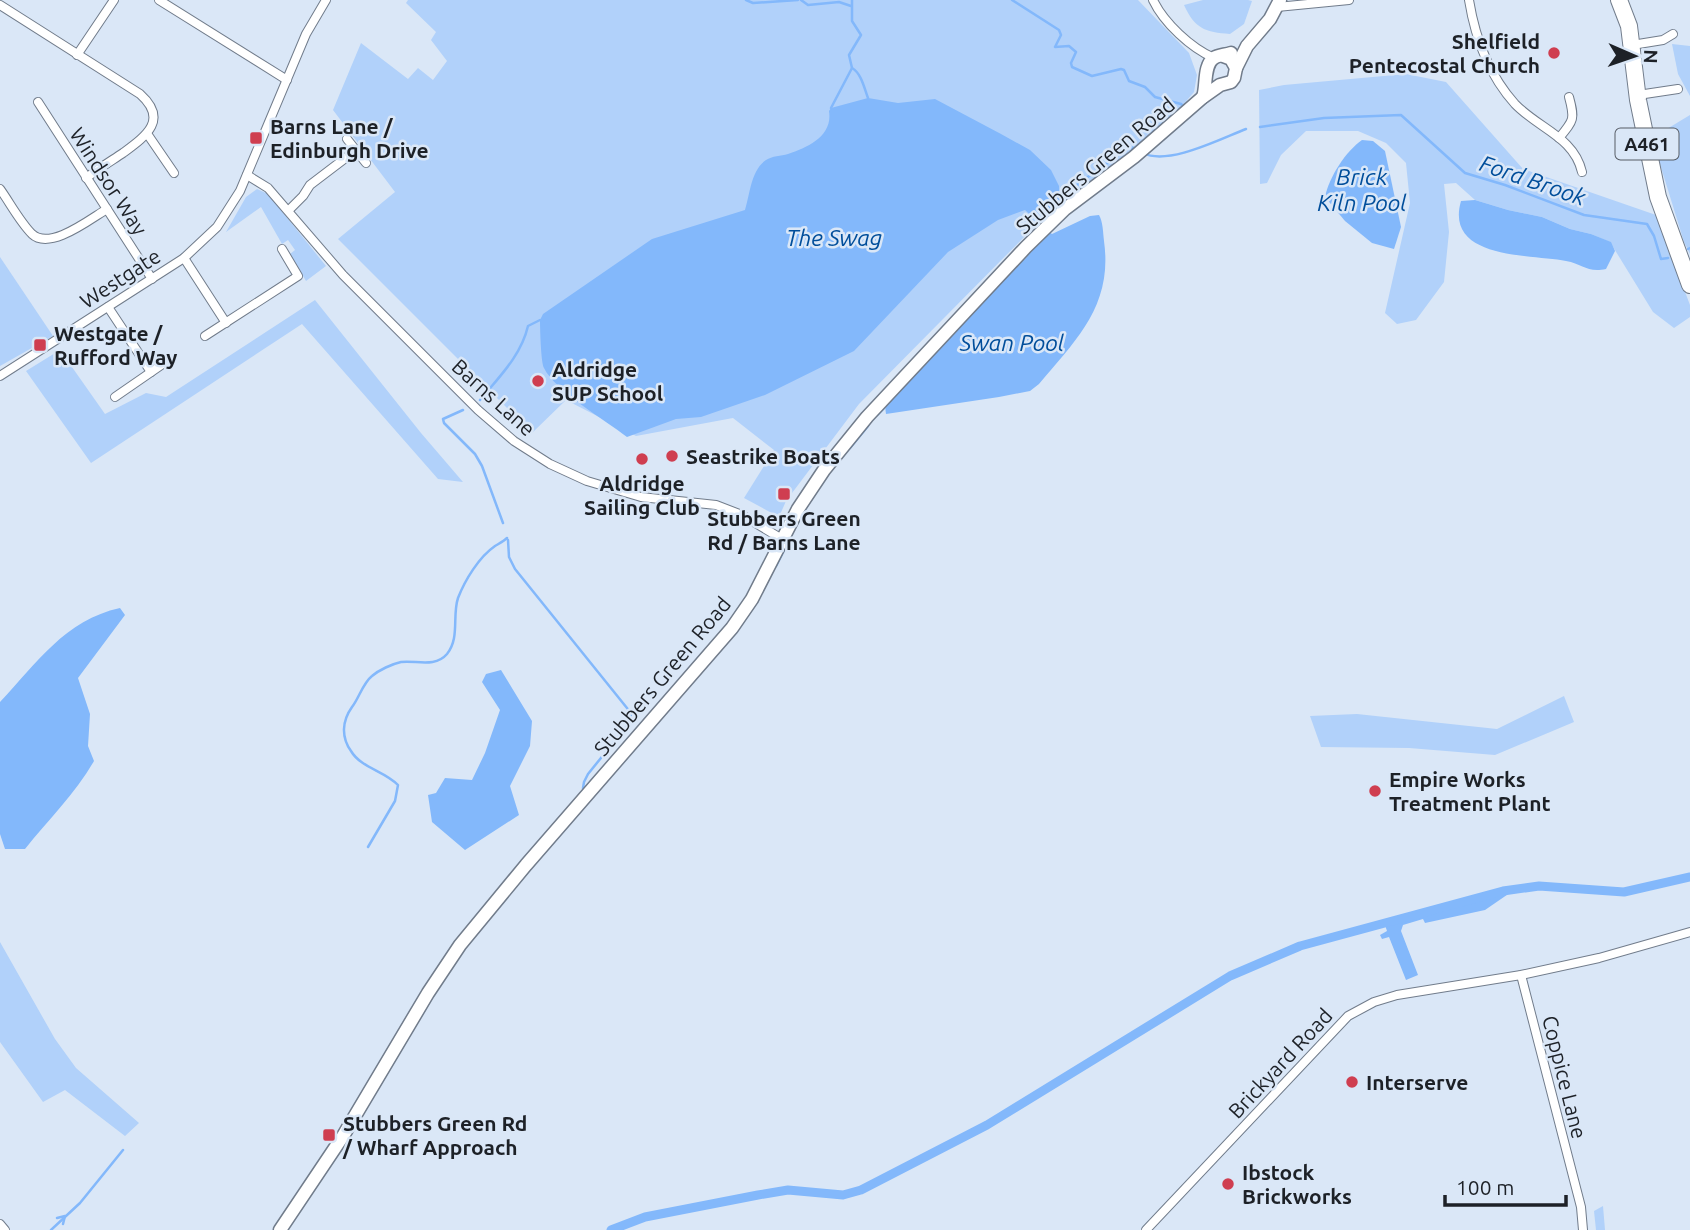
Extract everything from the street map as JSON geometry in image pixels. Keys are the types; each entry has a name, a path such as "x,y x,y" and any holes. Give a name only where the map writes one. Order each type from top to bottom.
{"highway":[{"name":"A461","path":"1619,0 1629,26 1638,95 1658,197 1690,285"}],"street":[{"path":"77,55 114,0"},
{"path":"159,0 287,80"},
{"path":"173,9 179,0"},
{"path":"247,175 310,25 326,0"},
{"path":"1153,0 1172,25 1200,52 1207,72 1214,83 1220,85 1231,82 1234,78 1247,46 1278,4 1349,0"},
{"path":"1469,0 1472,20 1483,53 1497,78 1514,102 1535,122 1573,149 1582,172"},
{"path":"0,5 150,103 154,115 148,135 86,178"},
{"path":"1663,29 1665,39"},
{"path":"1632,45 1665,39 1673,34"},
{"path":"1207,72 1219,57 1247,46"},
{"path":"1200,52 1231,59 1236,68"},
{"name":"Stubbers Green Road","path":"1203,97 1207,72"},
{"name":"Stubbers Green Road","path":"280,1230 343,1136 428,993 460,946 526,865 732,628 752,599 798,509 836,454 930,349 1065,209 1139,153 1220,85"},
{"path":"1638,95 1678,89"},
{"path":"1559,138 1572,123 1574,115 1569,97"},
{"name":"Windsor Way","path":"38,102 152,279"},
{"path":"148,135 174,172"},
{"path":"347,139 366,163"},
{"path":"289,210 297,204 310,185 356,150"},
{"name":"Westgate","path":"0,376 184,258 217,228 247,175"},
{"name":"Barns Lane","path":"247,175 268,188 351,283 478,410 532,453 567,473 623,492 656,499 716,505 731,510 782,539"},
{"path":"0,189 31,233 41,239 57,238 107,209"},
{"path":"205,336 298,276 282,249"},
{"path":"184,258 226,323"},
{"path":"108,306 151,372"},
{"path":"115,397 170,359"},
{"name":"Brickyard Road","path":"1146,1230 1348,1016 1374,1002 1397,995 1521,975 1599,958 1690,932"},
{"name":"Coppice Lane","path":"1521,975 1581,1207 1583,1230"},
{"path":"0,1224 5,1230"}],"shaded area":[{"path":"408,0 1138,0 1189,53 1197,75 1194,92 1182,106 1133,152 1031,230 859,404 786,501 779,517 744,498 774,450 733,418 636,436 566,400 532,433 338,239 395,192 333,110 361,43 408,79 418,68 433,80 447,61 431,40 436,32 406,3"},
{"path":"1203,0 1252,1 1244,24 1230,34 1207,30 1192,19 1184,5"},
{"path":"1672,44 1690,46 1690,96 1678,74"},
{"path":"1406,74 1446,82 1523,169 1656,215 1690,305 1690,317 1674,328 1653,312 1610,242 1542,217 1475,200 1456,183 1444,184 1449,232 1444,282 1416,320 1397,324 1385,313 1410,203 1406,163 1386,143 1358,131 1306,131 1281,155 1267,183 1260,184 1259,90 1284,85"},
{"path":"1690,115 1690,254 1652,138"},
{"path":"257,189 268,194 326,266 306,281 290,254 295,250 288,240 282,244 261,207 226,232 246,197"},
{"path":"0,257 53,336 0,366"},
{"path":"315,300 463,482 438,479 302,324 91,463 26,371 60,350 105,414 146,393 166,397"},
{"path":"1564,696 1574,722 1495,755 1409,748 1321,747 1310,716 1357,714 1497,729"},
{"path":"0,942 55,1039 76,1068 139,1123 125,1136 65,1090 43,1102 0,1042"},
{"path":"1603,1206 1605,1230 1596,1230 1594,1211"}],"water":[{"name":"The Swag","path":"868,98 898,103 935,99 1001,134 1030,150 1051,170 1059,186 1059,200 1038,222 1025,210 998,220 948,252 854,351 765,395 701,417 676,419 627,437 569,395 550,377 542,360 540,320 543,314 652,239 745,210 754,176 761,164 768,159 796,151 818,139 827,127 831,108"},
{"name":"Brick Kiln Pool","path":"1362,140 1373,141 1385,151 1401,227 1394,249 1372,243 1345,221 1325,197 1339,165"},
{"path":"1475,200 1542,217 1570,229 1591,234 1611,242 1615,251 1606,269 1600,270 1572,262 1494,250 1478,244 1465,234 1459,220 1461,201"},
{"name":"Swan Pool","path":"1099,215 1103,227 1105,264 1097,303 1079,336 1039,384 1030,391 886,414 885,406 1022,259 1024,260 1048,231 1052,234 1090,216"},
{"path":"120,608 125,615 78,678 90,714 88,746 94,761 25,849 5,849 0,834 0,702 40,658 68,633 83,622"},
{"path":"501,670 532,721 530,746 510,786 519,815 465,850 432,822 428,795 436,793 445,778 472,780 500,710 482,682 486,674"},
{"path":"1517,888 1485,910 1425,923 1423,919 1403,925 1401,931 1418,975 1406,980 1389,937 1382,939 1380,935 1387,931 1384,922"}],"waterway":[{"path":"746,0 753,3 798,0"},
{"path":"801,0 808,5 839,2 851,6"},
{"name":"Ford Brook","path":"852,0 852,21 861,35 849,55 852,68 860,77 868,98"},
{"name":"Ford Brook","path":"1012,0 1059,30 1061,35 1055,47 1069,46 1076,52 1072,67 1092,76 1124,70 1129,81 1145,87 1155,97 1183,106"},
{"path":"831,108 852,68"},
{"name":"Ford Brook","path":"1260,127 1324,118 1401,115 1465,173 1584,215 1647,224 1661,259 1668,258"},
{"name":"Ford Brook","path":"1143,153 1154,156 1180,154 1246,129"},
{"path":"1059,200 1129,147 1137,149"},
{"path":"480,400 515,357 528,326 540,320"},
{"path":"877,415 884,408"},
{"path":"463,410 443,419 444,423 475,454 503,523"},
{"path":"850,448 868,426"},
{"path":"798,522 807,506"},
{"path":"368,847 395,801 398,785 355,757 344,735 349,712 366,683 378,672 401,662 437,661 447,654 455,634 456,605 464,584 483,556 507,538"},
{"path":"508,540 509,557 515,569 631,713 630,722 588,774 583,788"},
{"path":"776,566 784,550"},
{"path":"611,1230 645,1217 788,1190 843,1195 861,1190 987,1125 1230,976 1300,946 1503,891 1539,886 1624,892 1690,877"},
{"path":"51,1230 80,1203 123,1150"},
{"path":"57,1218 65,1216 63,1224"}],"place":[{"name":"Shelfield Pentecostal Church","path":"1554,53"},
{"name":"Barns Lane / Edinburgh Drive","path":"256,138"},
{"name":"Westgate / Rufford Way","path":"40,345"},
{"name":"Aldridge SUP School","path":"538,381"},
{"name":"Seastrike Boats","path":"672,456"},
{"name":"Aldridge Sailing Club","path":"642,459"},
{"name":"Stubbers Green Rd / Barns Lane","path":"784,494"},
{"name":"Empire Works Treatment Plant","path":"1375,791"},
{"name":"Interserve","path":"1352,1082"},
{"name":"Stubbers Green Rd / Wharf Approach","path":"329,1135"},
{"name":"Ibstock Brickworks","path":"1228,1184"}]}
